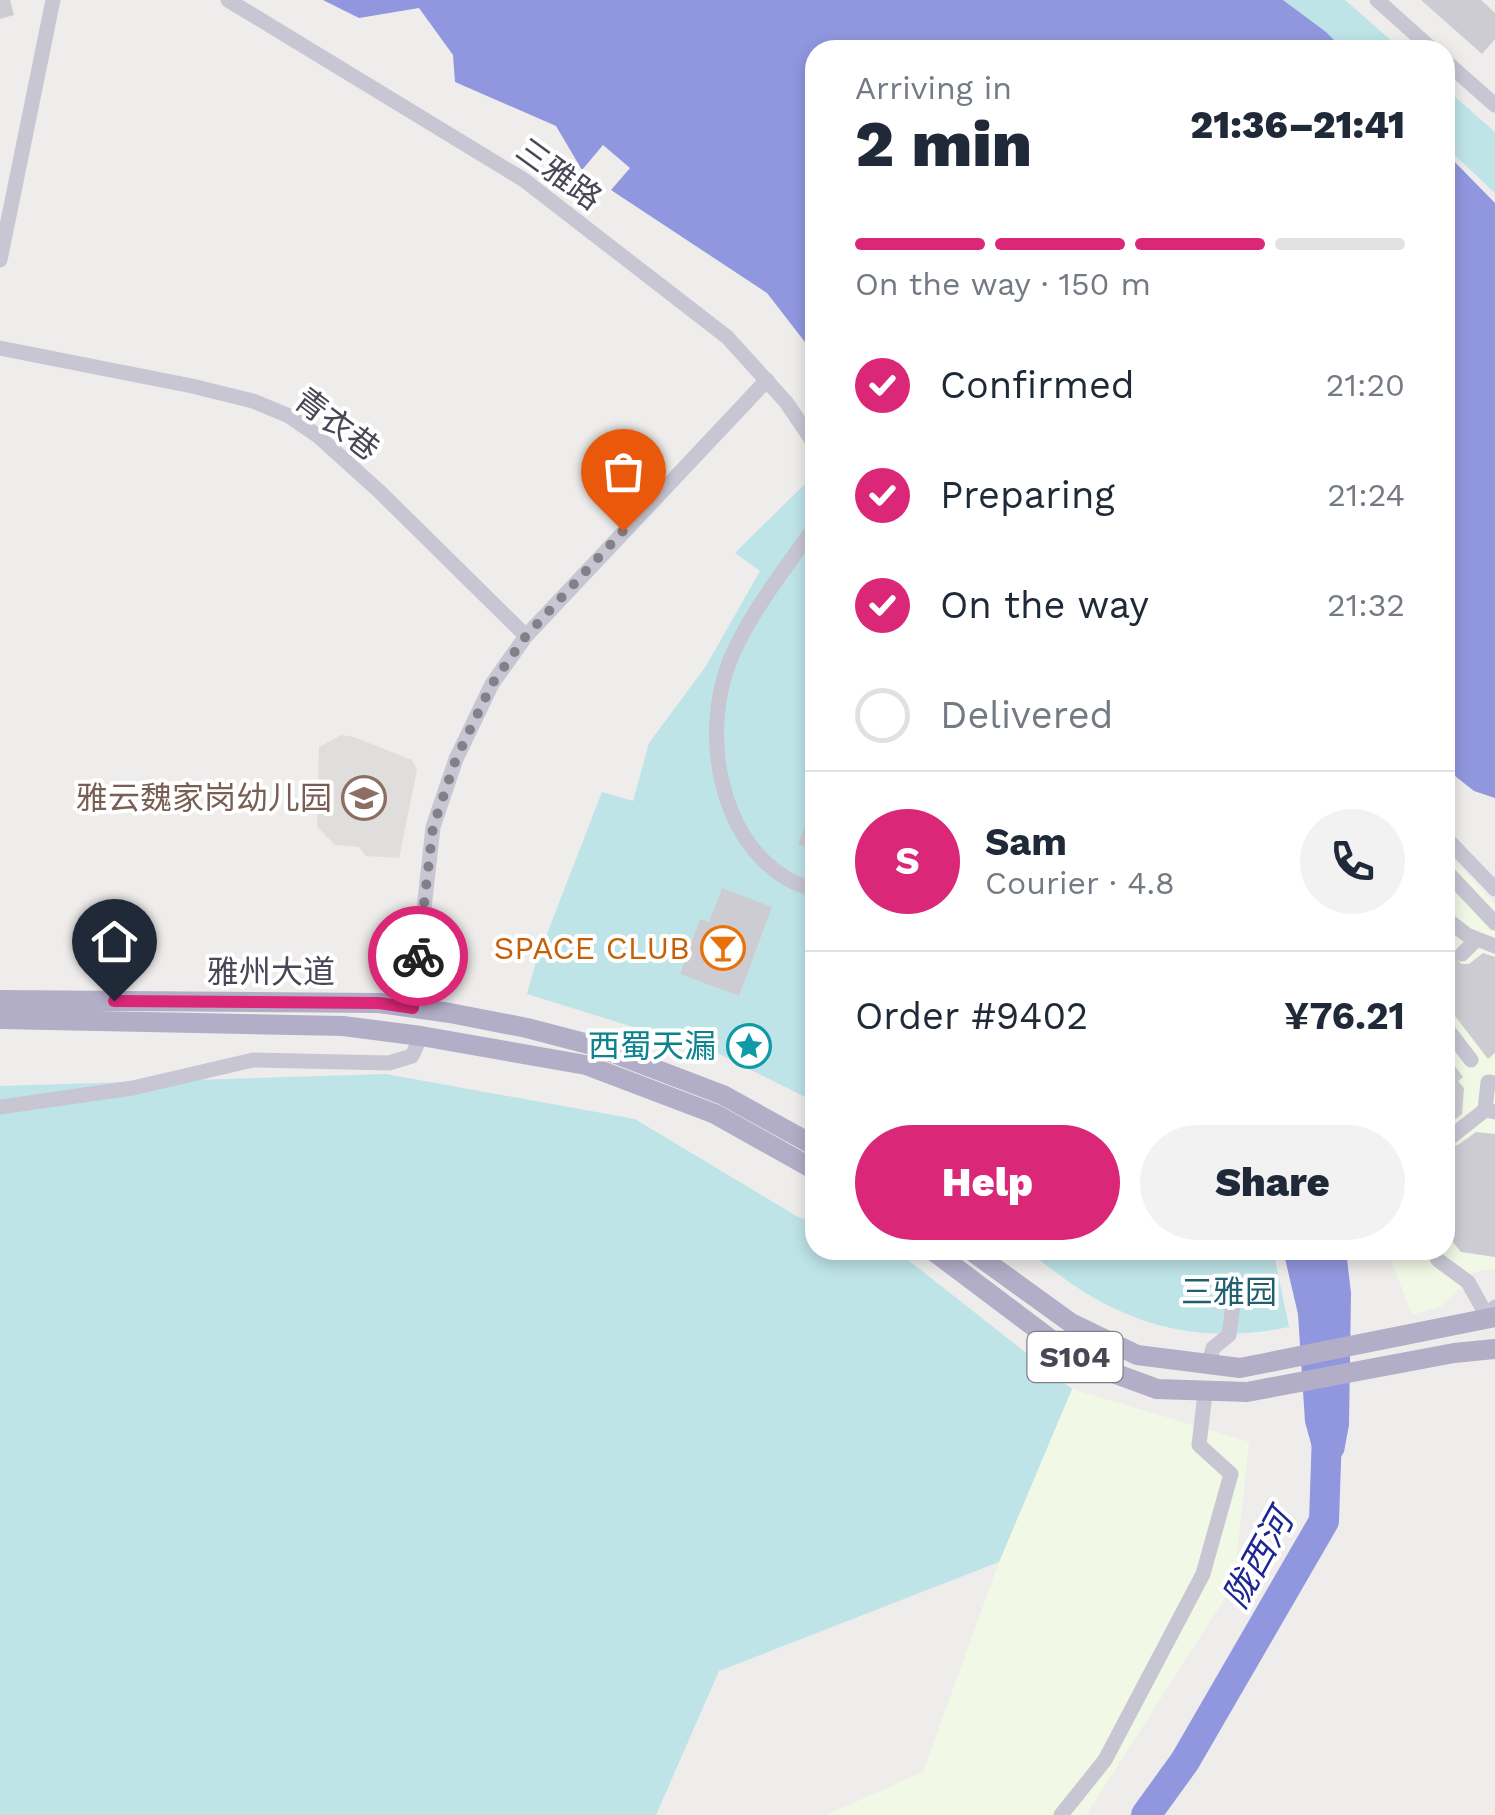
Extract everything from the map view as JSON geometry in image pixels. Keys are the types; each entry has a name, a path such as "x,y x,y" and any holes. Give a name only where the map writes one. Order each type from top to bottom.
{"main road":[{"name":"雅州大道","path":"0,1000 379,1003 413,1008 527,1028 592,1045 723,1095 805,1140"},
{"name":"雅州大道","path":"0,1019 343,1026 586,1065 714,1114 805,1164"},
{"name":"S104","path":"945,1260 1078,1360 1158,1389 1247,1392 1495,1349"},
{"name":"S104","path":"984,1260 1071,1322 1138,1355 1240,1368 1424,1332 1493,1314"}],"street":[{"path":"0,260 53,0"},
{"name":"三雅路","path":"228,0 524,180 727,337 767,380 805,431"},
{"path":"1378,0 1422,40"},
{"path":"1455,69 1495,105"},
{"name":"青衣巷","path":"0,348 192,386 254,401 289,416 318,436 380,492 526,636"},
{"path":"413,1008 433,827 456,759 492,684 526,636 767,380"},
{"path":"805,540 770,590 730,660 719,695 717,723 720,770 731,809 754,849 786,878 805,886"},
{"path":"1455,848 1495,890"},
{"path":"1455,881 1495,923"},
{"path":"1455,925 1495,946"},
{"path":"1462,954 1477,939"},
{"path":"0,1107 132,1088 253,1060 389,1063 412,1056 421,1036"},
{"path":"1455,1039 1491,1083 1490,1111 1455,1134"},
{"path":"1438,1260 1452,1274 1468,1282 1493,1314"},
{"path":"1209,1364 1213,1348 1230,1335 1236,1282"},
{"path":"1061,1815 1105,1760 1203,1574 1230,1474 1199,1446 1205,1392"}],"shaded area":[{"name":"雅云魏家岗幼儿园","path":"341,735 412,760 417,770 399,858 366,856 359,847 335,845 317,827 319,747"},
{"path":"1455,862 1495,904 1495,1268 1468,1274 1456,1269 1450,1278 1462,1286 1441,1306 1412,1315 1391,1260 1455,1260"},
{"path":"1072,1389 1249,1442 1234,1584 1086,1815 826,1815 923,1772 999,1562"}],"green space":[{"path":"1283,0 1345,0 1391,40 1333,40"},
{"path":"1455,97 1495,132 1495,193 1455,155"},
{"path":"805,484 805,1097 717,1053 527,994 602,792 633,801 649,743 706,666 760,571 735,553"},
{"path":"386,1074 635,1119 805,1219 805,1260 908,1260 1072,1389 999,1562 719,1671 656,1815 0,1815 0,1086"},
{"name":"三雅园","path":"1040,1260 1275,1260 1289,1327 1215,1334 1181,1330 1118,1310"}],"water":[{"path":"323,0 1283,0 1334,40 805,40 805,342 767,293 611,190 630,168 603,145 582,170 556,126 455,82 453,55 419,8 359,18"},
{"path":"1455,162 1495,203 1495,798 1474,791 1455,776"},
{"path":"1285,1260 1347,1260 1351,1293 1349,1425 1344,1452 1329,1475 1313,1451 1305,1422 1298,1314"}],"building":[{"path":"0,0 10,0 14,15 0,19"},
{"path":"1421,0 1481,0 1495,13 1495,39 1482,54"},
{"path":"805,827 805,847 798,844"},
{"name":"SPACE CLUB","path":"722,888 772,907 739,996 680,974 700,919 709,922"},
{"path":"1483,953 1495,957 1495,1053 1488,1059 1455,1016 1455,961 1469,964"},
{"path":"1455,1066 1463,1077 1458,1081 1464,1088 1462,1114 1455,1119"},
{"path":"1476,1132 1495,1134 1495,1257 1461,1252 1455,1244 1458,1145"}],"waterway":[{"name":"陇西河","path":"1146,1815 1185,1761 1324,1521 1327,1433"}],"tunnel":[{"path":"1455,960 1462,954"}],"way so far":[{"path":"418,956 433,827 456,759 492,684 526,636 623,531"}],"place":[{"name":"雅云魏家岗幼儿园","path":"364,798"},
{"name":"SPACE CLUB","path":"723,948"},
{"name":"西蜀天漏","path":"749,1046"}],"route":[{"path":"114,1001 379,1003 413,1008 418,956"}]}
